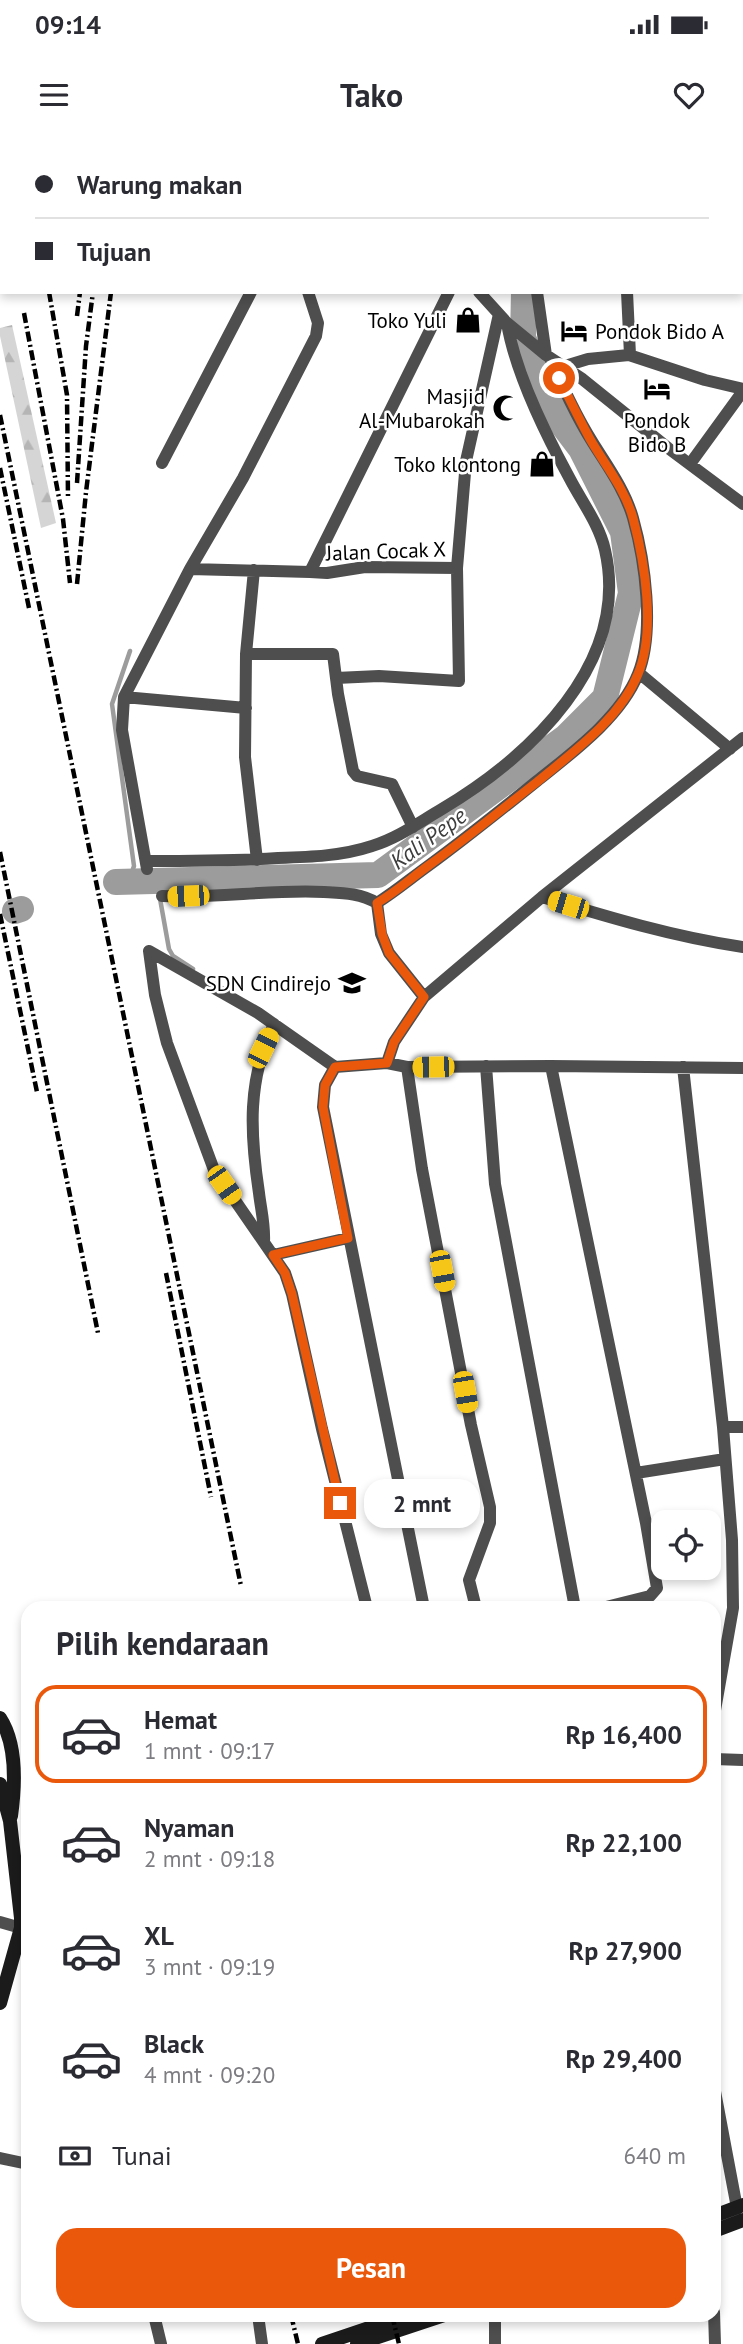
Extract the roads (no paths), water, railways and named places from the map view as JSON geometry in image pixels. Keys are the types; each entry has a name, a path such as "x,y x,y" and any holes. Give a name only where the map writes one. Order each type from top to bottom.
{"main road":[{"path":"0,1718 9,1740 13,1770 10,1821"},
{"path":"0,1784 10,1821 21,1903"},
{"path":"0,2003 21,1936"},
{"path":"721,2215 741,2211"},
{"path":"721,2226 741,2211"},
{"path":"322,2344 387,2322"},
{"path":"358,2344 423,2322"}],"street":[{"path":"162,463 250,294"},
{"path":"309,294 318,323 316,336 243,478 190,569 124,697 122,730 146,865 338,854 370,847 397,837 484,783 564,708 590,667 603,627 608,597 605,550 595,524 561,463 530,392 506,322"},
{"path":"310,572 448,294"},
{"path":"480,294 506,322 546,354 743,503"},
{"path":"377,903 403,887 563,761 612,713 639,673 645,648 649,604 632,517 622,491 546,354 537,294"},
{"path":"627,294 630,355"},
{"name":"Jalan Cocak X","path":"190,569 327,573 365,567 457,568 466,461 506,322"},
{"path":"565,366 588,359 630,355 743,390 690,464"},
{"path":"336,678 380,676 459,681 461,668 457,629 457,568"},
{"path":"254,570 246,654 246,785 257,860"},
{"path":"246,654 333,654 353,771 357,776 392,784 413,827"},
{"path":"639,673 730,749"},
{"path":"124,697 246,708"},
{"path":"387,1063 394,1042 424,997 542,897 743,738"},
{"path":"162,896 293,890 355,894 377,903"},
{"path":"542,897 622,921 708,942 743,947"},
{"path":"377,903 382,934 389,953 424,997"},
{"path":"365,1601 292,1294 285,1273 224,1185 206,1149 160,1020 149,951 274,1024 335,1067 387,1063 407,1067 743,1068"},
{"path":"264,1242 255,1157 253,1086 263,1048 274,1024"},
{"path":"486,1066 495,1184 574,1601"},
{"path":"551,1066 636,1474 657,1588 650,1596 630,1601"},
{"path":"335,1067 325,1085 323,1107 423,1601"},
{"path":"407,1067 422,1169 471,1425 490,1507 490,1523 469,1580 474,1601"},
{"path":"683,1067 733,1540 733,1608 721,1676"},
{"path":"273,1255 348,1238"},
{"path":"723,1427 743,1427"},
{"path":"636,1474 725,1459"},
{"path":"721,1759 743,1760"},
{"path":"0,1922 21,1926"},
{"path":"721,2118 741,2211"},
{"path":"0,2158 21,2162"},
{"path":"156,2322 161,2344"},
{"path":"259,2322 262,2344"},
{"path":"495,2322 495,2344"},
{"path":"714,2322 715,2344"}],"waterway":[{"name":"Kali Pepe","path":"116,882 378,875 566,737 605,698 631,593 623,532 581,449 559,420 523,338 524,294"},
{"path":"129,881 134,866 112,704 130,651"},
{"path":"157,882 169,949 173,956 193,969"},
{"name":"Kali Pepe","path":"15,911 21,909"}],"railway":[{"path":"49,294 67,395 68,499"},
{"path":"77,316 80,294"},
{"path":"77,483 86,346 93,294"},
{"path":"77,584 111,294"},
{"path":"24,313 63,519 70,583"},
{"path":"0,415 241,1586"},
{"path":"0,468 29,608"},
{"path":"0,852 98,1333"},
{"path":"0,914 37,1092"},
{"path":"166,1273 211,1497"},
{"path":"293,2322 298,2344"},
{"path":"394,2322 399,2344"}],"place":[{"name":"Toko Yuli","path":"468,320"},
{"name":"Pondok Bido A","path":"574,331"},
{"name":"Pondok Bido B","path":"657,389"},
{"name":"Masjid Al-Mubarokah","path":"506,408"},
{"name":"Toko klontong","path":"542,464"},
{"name":"SDN Cindirejo","path":"352,983"}]}
